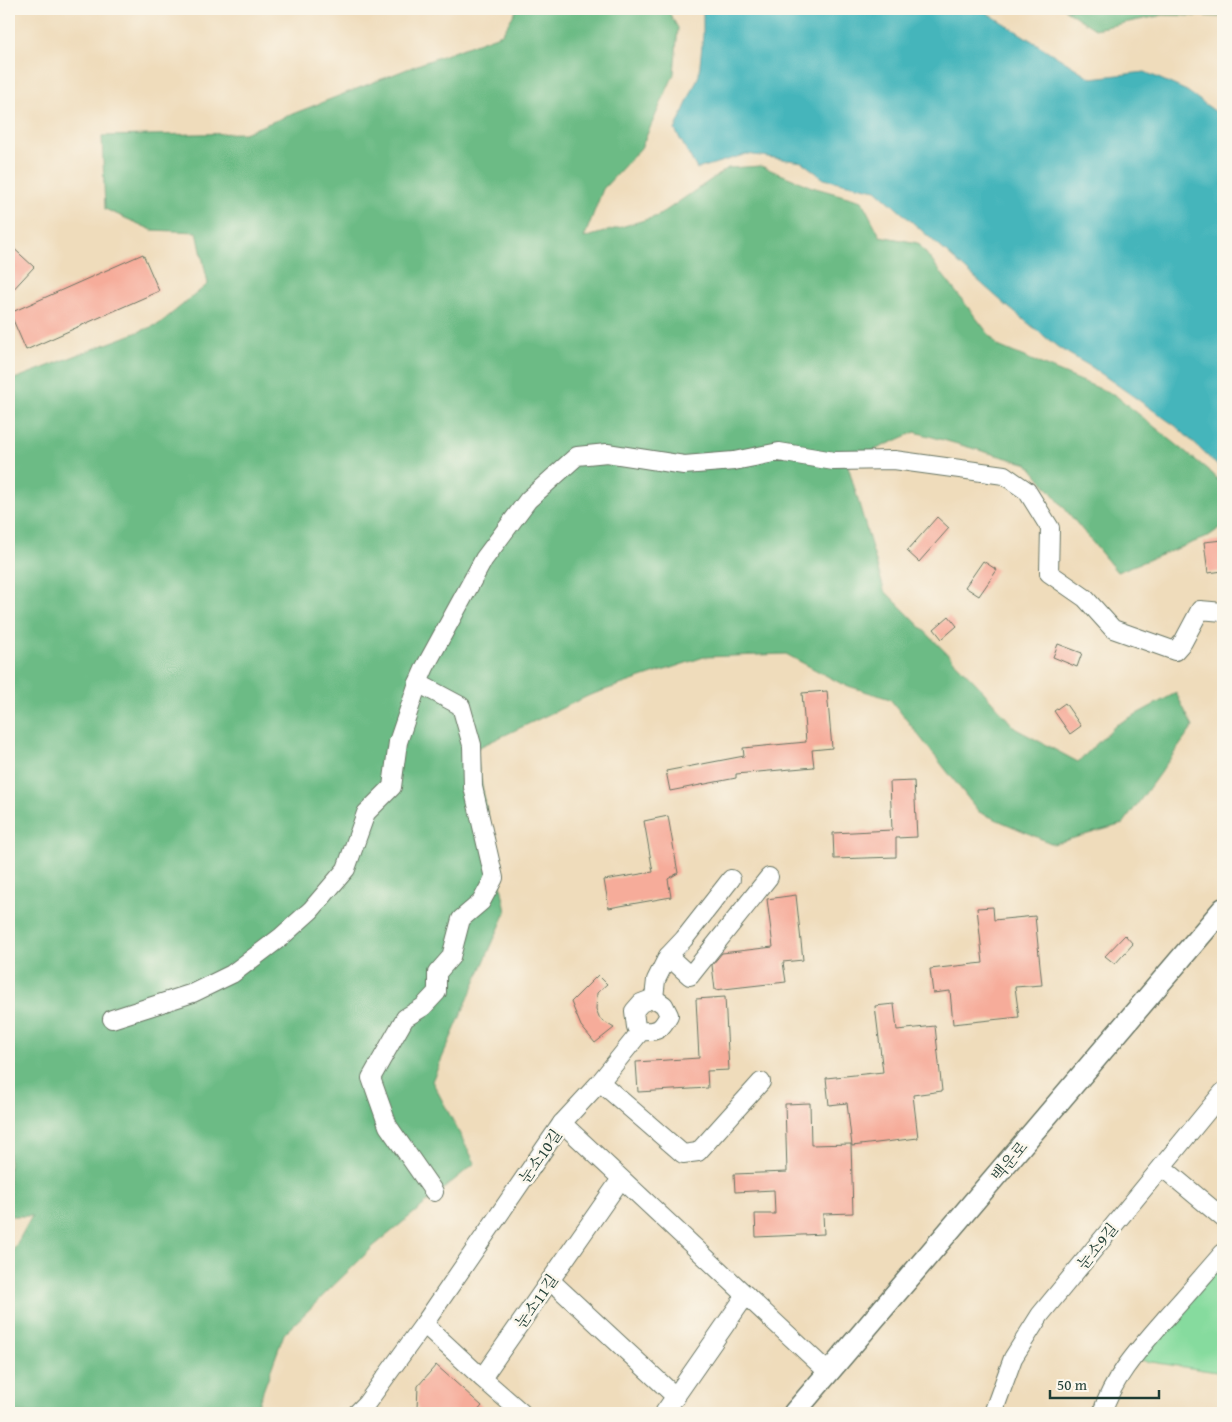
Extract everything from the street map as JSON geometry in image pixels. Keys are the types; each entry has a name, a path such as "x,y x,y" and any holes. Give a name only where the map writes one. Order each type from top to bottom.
{"main road":[{"name":"백운로","path":"794,1413 1223,909"}],"street":[{"path":"112,1018 193,993 232,974 281,937 311,910 346,869 366,813 392,787 398,742 425,667 484,559 528,500 577,456 607,453 684,466 734,461 778,452 834,461 894,460 1004,475 1027,490 1050,528 1048,572 1085,598 1113,629 1175,651 1183,642 1200,610 1223,612"},
{"path":"418,683 460,706 472,745 473,787 494,878 481,902 461,919 451,957 437,973 438,992 423,1008 405,1018 371,1078 388,1126 434,1192"},
{"path":"668,956 690,976 769,877"},
{"path":"654,998 656,980 668,956 684,939 731,879"},
{"path":"654,998 664,1005 669,1015 663,1026 652,1032 641,1031 636,1027 634,1011 641,1003 654,998"},
{"path":"562,1123 600,1082 641,1031"},
{"path":"600,1082 682,1154 698,1152 762,1082"},
{"name":"눈소9길","path":"993,1413 1013,1358 1040,1315 1223,1092"},
{"name":"눈소10길","path":"367,1410 562,1123 829,1373"},
{"path":"1162,1167 1223,1218"},
{"name":"눈소11길","path":"482,1378 621,1179"},
{"path":"1102,1413 1106,1398 1141,1347 1223,1253"},
{"path":"550,1280 676,1397"},
{"path":"664,1413 746,1295"},
{"path":"424,1324 522,1413"}],"green space":[{"path":"517,9 667,9 678,28 674,74 641,148 603,189 584,238 658,216 728,168 761,166 812,187 862,201 880,236 918,243 998,346 1115,395 1213,474 1223,486 1223,526 1207,537 1117,572 1028,464 915,432 847,462 884,590 976,683 1016,729 1078,762 1116,725 1176,693 1193,727 1123,824 1053,844 979,812 890,699 842,684 786,654 704,657 590,695 475,749 506,912 432,1081 475,1163 375,1245 284,1334 255,1413 9,1413 9,1258 32,1216 9,1216 9,381 159,324 208,284 197,232 152,230 105,209 102,136 244,133 502,34"},
{"path":"1064,9 1223,9 1223,17 1163,15 1095,29"},
{"path":"1223,1253 1223,1373 1132,1359"}],"water":[{"path":"703,9 981,9 1091,78 1145,72 1187,91 1223,117 1223,471 1177,427 1093,368 1059,348 1008,307 876,190 824,179 802,162 747,154 697,169 675,130 699,75 703,35"}],"building":[{"path":"9,244 34,267 9,294"},
{"path":"143,254 159,291 26,350 10,313"},
{"path":"937,517 949,528 919,562 907,551"},
{"path":"1223,540 1223,571 1208,573 1204,542"},
{"path":"983,561 997,570 979,596 965,587"},
{"path":"949,616 957,626 942,639 934,629"},
{"path":"1058,644 1082,653 1077,667 1053,657"},
{"path":"827,691 832,748 812,750 814,767 736,774 736,778 670,791 666,771 744,756 743,748 806,742 802,693"},
{"path":"1065,703 1081,726 1070,734 1054,711"},
{"path":"914,781 917,837 896,838 896,857 834,859 833,833 892,830 890,782"},
{"path":"668,816 678,873 668,879 671,897 609,908 604,880 653,872 644,821"},
{"path":"796,895 803,960 783,962 786,982 715,990 712,965 722,953 773,947 767,899"},
{"path":"993,907 994,920 1035,916 1042,985 1015,987 1019,1017 953,1024 950,991 933,993 930,969 983,963 977,908"},
{"path":"1125,935 1133,944 1115,964 1105,956"},
{"path":"598,975 607,984 597,993 596,1009 600,1019 614,1028 595,1043 581,1026 571,1002"},
{"path":"725,997 729,1070 707,1071 708,1088 638,1092 636,1062 699,1058 696,999"},
{"path":"894,1004 897,1030 935,1026 942,1091 913,1095 918,1138 852,1146 847,1103 829,1105 826,1078 883,1072 875,1006"},
{"path":"810,1103 811,1145 851,1144 853,1213 823,1214 824,1234 756,1237 755,1214 775,1214 774,1190 735,1192 734,1174 787,1172 785,1104"},
{"path":"436,1365 482,1406 476,1413 422,1413 417,1408 418,1386"}]}
